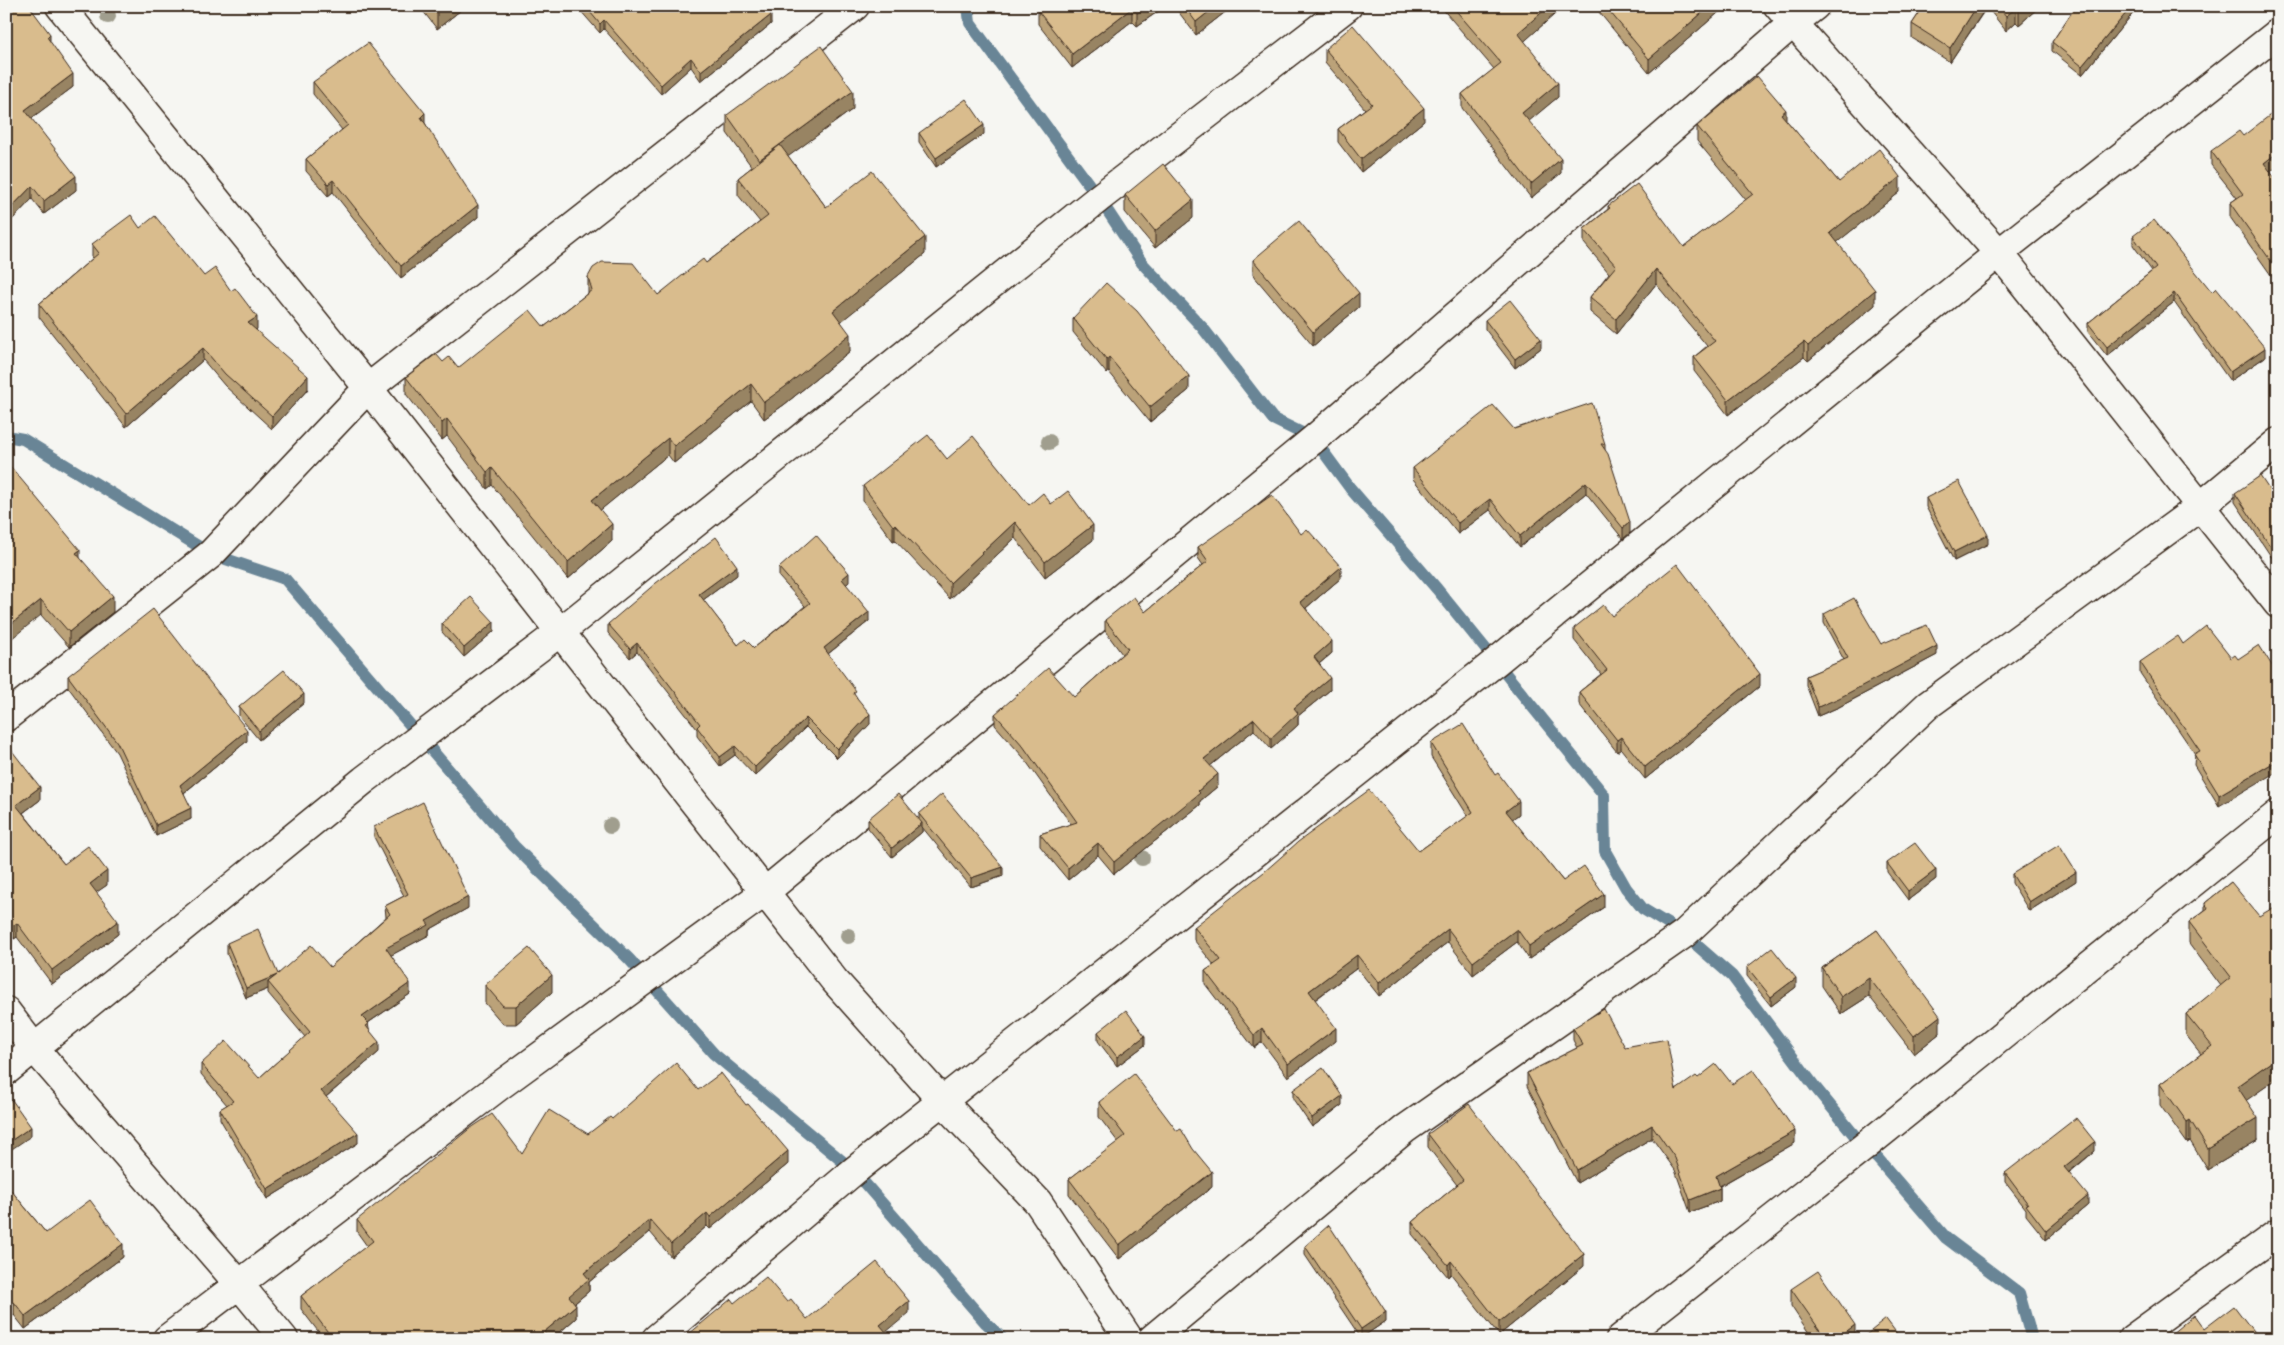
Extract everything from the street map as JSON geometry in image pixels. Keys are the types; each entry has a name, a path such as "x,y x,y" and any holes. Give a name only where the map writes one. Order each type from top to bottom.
{"street":[{"path":"60,6 368,388 834,980 943,1102 1038,1202 1129,1339"},
{"path":"6,717 211,554 368,388 855,6"},
{"path":"6,1071 364,780 560,632 1091,205 1348,6"},
{"path":"167,1339 238,1283 498,1087 765,892 1314,439 1785,15 1815,6"},
{"path":"1785,15 1999,253 2278,604"},
{"path":"656,1339 854,1171 1497,661 1999,253 2278,32"},
{"path":"1152,1339 1405,1129 1684,934 1928,705 2201,506 2278,442"},
{"path":"1620,1339 1864,1147 2278,814"},
{"path":"6,1011 35,1049 238,1283 284,1339"},
{"path":"2132,1339 2278,1233"}],"building":[{"path":"6,6 29,6 50,34 47,37 73,74 25,110 76,176 44,201 32,186 6,213 6,80 10,77 6,73"},
{"path":"433,6 443,6 437,11"},
{"path":"585,6 764,6 771,15 701,71 691,58 661,85 604,20 600,24"},
{"path":"1044,6 1147,6 1137,13 1132,8 1072,54 1038,11"},
{"path":"1184,6 1216,6 1196,22"},
{"path":"1452,6 1549,6 1518,33 1558,83 1522,113 1561,159 1531,184 1462,94 1501,63"},
{"path":"1605,6 1710,6 1649,59"},
{"path":"1924,6 1977,6 1950,48 1912,24"},
{"path":"1998,6 2023,6 2019,10 2016,8 2006,16"},
{"path":"2076,6 2132,6 2082,66 2052,42"},
{"path":"1353,25 1424,108 1361,159 1338,129 1372,104 1325,49"},
{"path":"368,43 425,113 421,117 478,205 401,266 333,180 328,184 306,159 348,125 313,82"},
{"path":"821,46 853,91 759,160 727,115"},
{"path":"1757,76 1786,110 1781,114 1839,182 1879,149 1900,177 1830,233 1875,290 1808,346 1804,342 1728,400 1694,357 1715,341 1656,269 1616,319 1590,297 1616,266 1584,229 1610,208 1608,206 1637,184 1684,247 1753,194 1697,126"},
{"path":"966,99 984,125 936,158 919,133"},
{"path":"2278,109 2278,152 2264,163 2278,182 2278,271 2230,203 2243,194 2211,151 2239,131 2243,136"},
{"path":"780,145 826,207 872,171 925,237 833,311 850,334 785,387 764,402 751,384 674,446 668,438 592,500 612,524 568,562 492,468 487,472 447,419 442,423 406,377 436,354 443,362 449,357 458,368 530,310 544,327 592,290 588,277 593,268 602,262 633,263 658,295 703,259 706,263 768,216 738,178"},
{"path":"1163,164 1193,200 1155,231 1125,195"},
{"path":"131,215 140,228 155,216 204,276 215,268 231,291 235,288 257,317 248,323 308,376 272,416 225,374 203,348 126,414 39,304 99,253 92,244"},
{"path":"2154,220 2212,292 2216,288 2265,348 2230,372 2174,293 2107,347 2088,323 2156,268 2133,236"},
{"path":"1299,221 1359,293 1313,332 1253,260"},
{"path":"1106,283 1137,311 1189,376 1150,407 1109,357 1107,360 1073,318"},
{"path":"1510,300 1541,339 1515,359 1485,320"},
{"path":"1592,403 1605,444 1601,444 1608,454 1630,522 1623,528 1586,482 1520,536 1490,499 1458,523 1413,468 1493,405 1514,429"},
{"path":"928,435 947,459 973,436 1029,505 1043,493 1051,504 1068,491 1093,525 1045,562 1015,522 950,583 895,524 893,526 863,486"},
{"path":"10,466 80,550 76,553 113,596 69,632 41,600 6,628 6,469"},
{"path":"2260,476 2278,503 2278,558 2235,493"},
{"path":"1959,481 1988,535 1954,552 1926,498"},
{"path":"1272,495 1301,534 1307,529 1341,567 1300,602 1332,641 1314,657 1330,678 1294,708 1298,713 1271,738 1254,719 1204,759 1218,774 1198,791 1200,793 1114,862 1098,843 1068,868 1040,834 1077,822 1023,746 995,714 1048,668 1074,697 1128,649 1105,620 1134,597 1145,612 1208,561 1198,547"},
{"path":"816,535 849,573 842,579 869,612 824,648 856,691 853,693 870,714 837,749 806,718 755,767 735,746 720,757 697,727 700,724 637,643 630,649 608,624 656,583 716,537 737,566 699,594 738,645 745,639 754,648 810,603 779,568"},
{"path":"1677,564 1760,674 1645,767 1621,737 1617,740 1579,692 1607,670 1574,628 1603,605 1612,616"},
{"path":"471,597 494,622 464,648 442,623"},
{"path":"1854,598 1881,644 1927,625 1937,646 1839,698 1818,707 1806,676 1848,658 1824,614"},
{"path":"153,609 247,730 180,785 191,808 156,825 117,742 68,676"},
{"path":"2206,626 2231,658 2235,655 2238,659 2259,645 2278,675 2278,760 2219,795 2194,754 2200,751 2140,662 2178,636 2183,644"},
{"path":"284,670 304,694 259,731 239,707"},
{"path":"1463,724 1495,775 1498,773 1519,801 1506,811 1563,881 1584,866 1604,894 1529,946 1517,929 1473,962 1448,929 1379,983 1357,955 1309,991 1336,1028 1288,1064 1262,1028 1254,1035 1205,971 1221,960 1194,927 1264,872 1298,842 1369,790 1419,851 1473,812 1431,743"},
{"path":"6,743 40,787 16,805 64,864 88,846 107,871 90,884 118,921 52,970 17,923 14,925 6,917"},
{"path":"898,794 922,823 892,848 868,819"},
{"path":"942,794 1003,867 971,878 919,814"},
{"path":"423,802 468,897 426,921 429,925 386,948 410,983 362,1017 369,1024 366,1026 379,1042 321,1091 358,1133 267,1189 220,1109 233,1101 201,1064 226,1041 259,1078 310,1032 268,982 277,975 246,988 227,943 258,929 278,974 311,945 330,967 390,914 385,906 408,894 374,827"},
{"path":"1915,843 1936,870 1908,891 1887,863"},
{"path":"2059,845 2076,872 2029,902 2012,874"},
{"path":"2231,882 2259,916 2278,905 2278,1057 2237,1086 2258,1118 2208,1149 2190,1120 2187,1122 2160,1084 2212,1046 2186,1014 2231,977 2189,922 2208,908 2205,903"},
{"path":"1877,930 1940,1016 1914,1036 1869,978 1841,997 1822,968"},
{"path":"529,948 552,975 516,1006 503,1006 485,985"},
{"path":"1772,948 1796,978 1771,997 1747,967"},
{"path":"1604,1009 1625,1047 1667,1039 1676,1090 1696,1076 1698,1078 1716,1064 1732,1084 1753,1070 1795,1131 1716,1176 1720,1188 1690,1200 1675,1158 1652,1125 1577,1170 1527,1073 1583,1045 1573,1028"},
{"path":"1126,1010 1145,1036 1117,1057 1098,1032"},
{"path":"676,1063 698,1090 721,1073 746,1105 748,1104 788,1151 710,1217 707,1213 671,1244 650,1220 584,1273 589,1279 569,1296 576,1305 544,1332 549,1339 333,1339 301,1296 373,1241 357,1220 468,1130 492,1114 522,1154 549,1110 588,1134 610,1117 612,1119"},
{"path":"1323,1068 1342,1096 1312,1118 1293,1090"},
{"path":"1134,1074 1177,1131 1181,1129 1193,1149 1212,1172 1119,1245 1069,1179 1125,1136 1099,1102"},
{"path":"12,1100 31,1127 6,1144 6,1104"},
{"path":"1469,1104 1584,1254 1499,1322 1451,1261 1448,1265 1412,1222 1463,1180 1428,1134"},
{"path":"2076,1118 2095,1142 2064,1167 2088,1196 2046,1231 2005,1173"},
{"path":"6,1184 46,1233 90,1200 123,1244 25,1316 14,1302 6,1308"},
{"path":"1329,1225 1386,1312 1361,1329 1305,1246"},
{"path":"877,1262 909,1301 880,1325 892,1339 683,1339 731,1299 734,1303 766,1277 787,1302 791,1299 807,1319"},
{"path":"1818,1271 1855,1325 1836,1339 1826,1339 1791,1289"},
{"path":"2234,1306 2259,1339 2165,1339 2194,1315 2204,1329"},
{"path":"1886,1319 1901,1339 1861,1339"}],"waterway":[{"path":"968,6 970,23 1099,198 1142,263 1202,327 1273,419 1314,439 1350,488 1437,589 1604,795 1605,851 1626,888 1643,909 1684,934 1732,976 1815,1087 1864,1147 1878,1159 1946,1238 2019,1293 2032,1339"},
{"path":"6,436 23,439 211,554 285,579 514,846 629,959 714,1054 854,1171 986,1323 1003,1339"}]}
